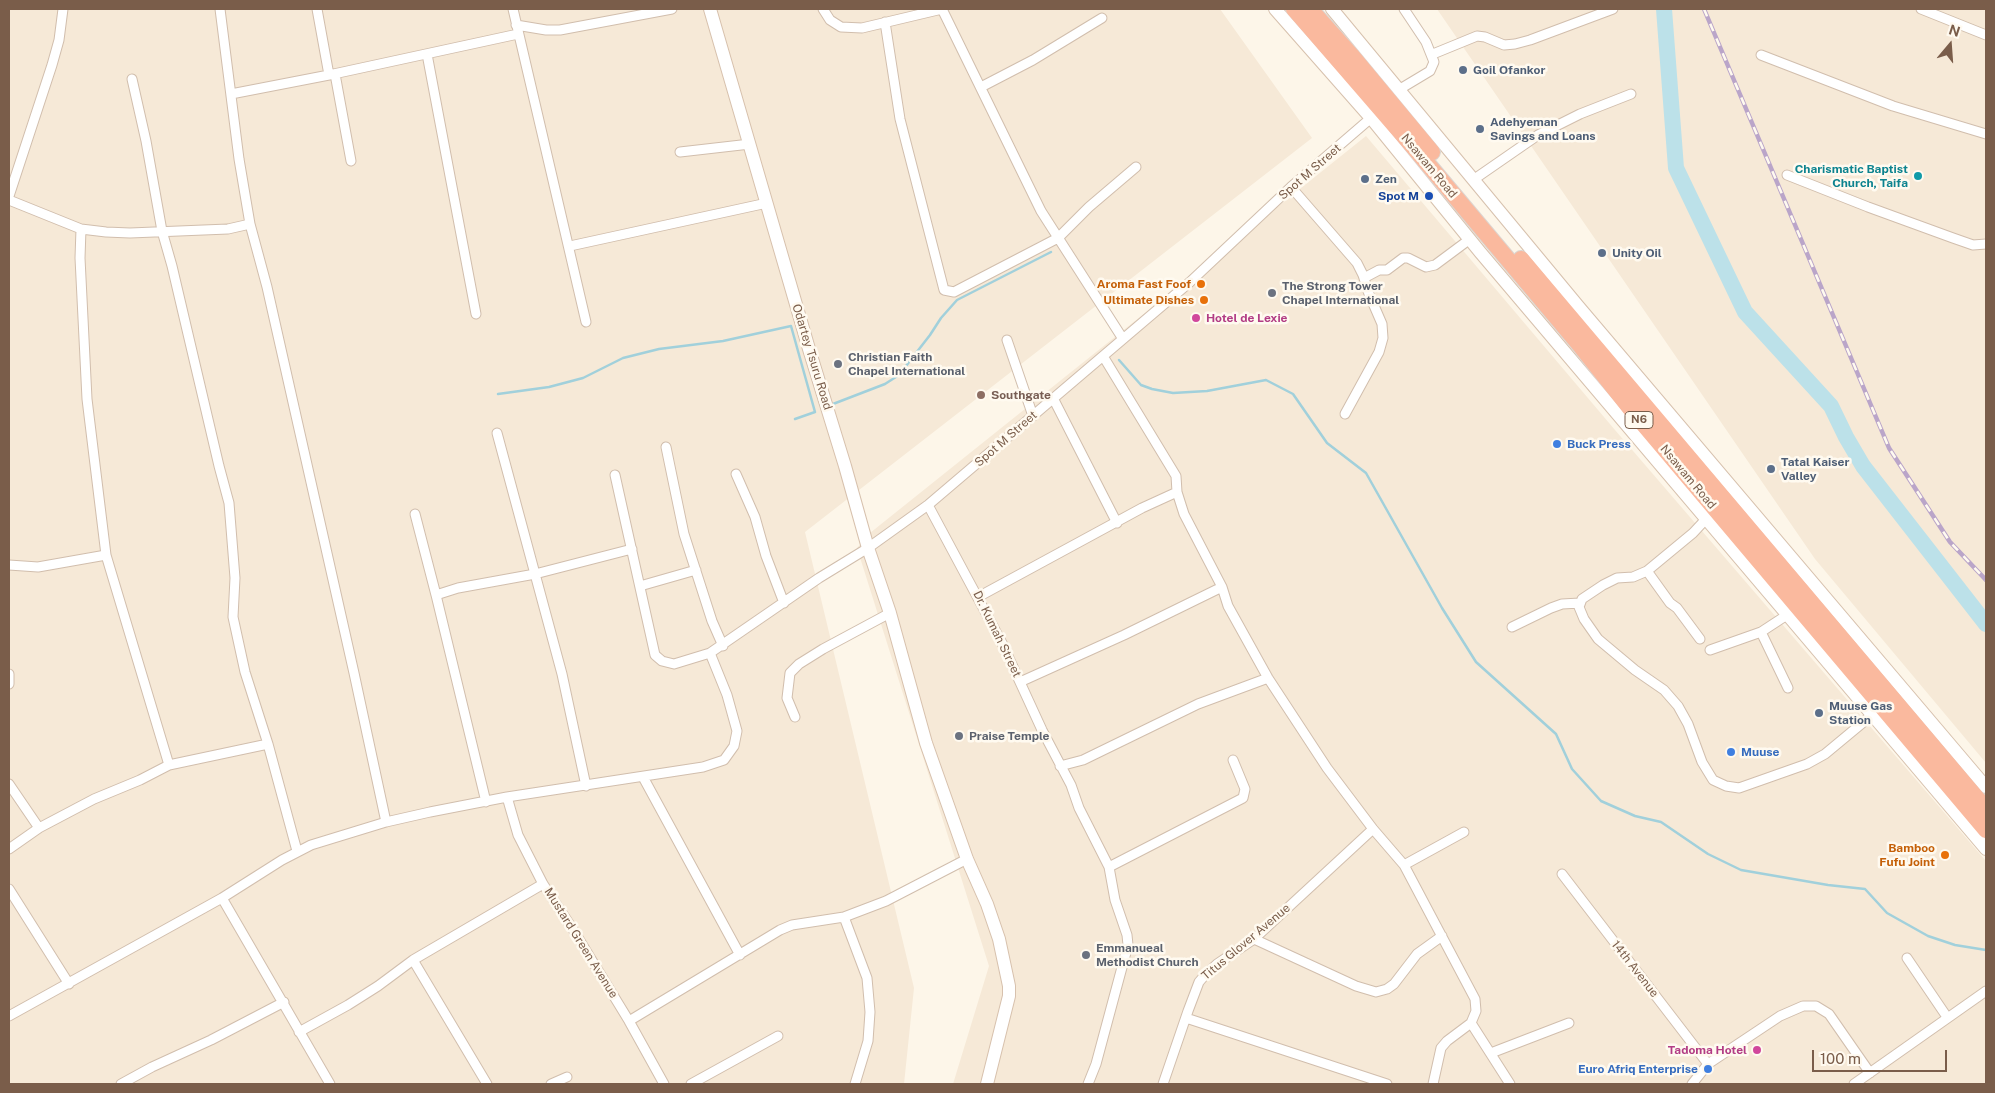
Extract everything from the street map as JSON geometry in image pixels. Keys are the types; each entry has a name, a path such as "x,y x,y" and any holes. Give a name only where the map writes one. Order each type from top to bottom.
{"highway":[{"name":"Nsawam Road","path":"1294,9 1579,344 1629,407 1986,830"},
{"name":"Nsawam Road","path":"1310,9 1353,57 1986,809"}],"main road":[{"name":"Odartey Tsuru Road","path":"710,9 868,548 890,613 915,706 938,781 966,859 987,904 999,939 1009,986 1006,1010 987,1084"},
{"path":"1275,9 1371,118 1470,239 1986,848"},
{"path":"1332,9 1400,89 1473,180 1986,787"}],"street":[{"path":"9,196 52,65 59,40 63,9"},
{"path":"220,9 250,224 267,287 386,822"},
{"path":"317,9 351,161"},
{"path":"513,9 570,246 586,322"},
{"path":"516,24 546,30 560,30 672,9"},
{"path":"823,9 830,20 840,27 862,28 942,9 1041,211 1123,339"},
{"path":"1400,89 1430,71 1434,62 1433,54 1404,9"},
{"path":"1433,54 1462,40 1477,36 1486,37 1504,45 1515,44 1613,9"},
{"path":"1921,9 1986,35"},
{"path":"981,87 1033,60 1102,18"},
{"path":"885,22 900,119 944,290 954,292 1058,238 1089,207 1136,167"},
{"path":"231,94 518,34"},
{"path":"427,54 476,314"},
{"path":"1761,56 1893,106 1986,134"},
{"path":"132,79 145,134 162,231 229,503 235,578 233,617 245,672 268,744 297,851"},
{"path":"1473,180 1538,135 1580,114 1631,94"},
{"name":"Spot M Street","path":"640,586 655,655 662,661 674,664 710,653 723,646 784,602 868,548 928,505 1190,282 1291,187 1371,118"},
{"path":"680,152 750,144"},
{"path":"1787,175 1973,245 1986,244"},
{"path":"1291,187 1345,247 1361,268 1369,294 1382,324 1383,338 1379,352 1345,414"},
{"path":"9,200 81,229 106,232 228,229 250,224"},
{"path":"570,246 767,203"},
{"path":"81,229 80,258 87,399 106,555 169,765"},
{"path":"1364,278 1379,270 1387,270 1403,258 1408,258 1426,267 1435,265 1470,239"},
{"path":"1006,340 1033,416"},
{"path":"1104,356 1176,476 1177,492 1184,514 1222,587 1228,606 1268,678 1327,768 1373,829 1404,865 1477,1003 1471,1023 1447,1041 1441,1048 1433,1084"},
{"path":"1053,398 1116,522"},
{"path":"497,433 562,674 586,786"},
{"path":"666,447 684,534 712,621 723,646"},
{"path":"615,474 640,586 696,570"},
{"path":"736,474 755,517 766,556 784,602"},
{"path":"978,596 1147,505 1177,492"},
{"name":"Dr. Kumah Street","path":"928,505 978,596 1109,867 1115,900 1127,934 1128,944 1096,1064 1088,1084"},
{"path":"415,514 486,802"},
{"path":"1512,627 1562,604 1580,603 1592,591 1614,579 1633,577 1647,571 1693,533 1706,519"},
{"path":"436,594 458,588 535,574 632,549"},
{"path":"9,565 38,567 106,555"},
{"path":"1647,571 1670,604 1677,608 1700,639"},
{"path":"1020,682 1124,635 1222,587"},
{"path":"1580,603 1579,607 1584,619 1598,639 1634,670 1671,696 1688,724 1702,762 1710,776 1718,783 1739,788 1807,764 1825,754 1872,715"},
{"path":"795,717 787,698 790,673 798,664 890,613"},
{"path":"1710,650 1761,632 1787,615"},
{"path":"1761,632 1788,688"},
{"path":"9,1016 222,898 297,851 311,845 386,822 507,798 703,767 724,760 734,746 737,731 732,708 710,653"},
{"path":"9,674 9,684"},
{"path":"1060,766 1083,760 1198,704 1268,678"},
{"path":"9,849 39,828 94,799 140,780 169,765 268,744"},
{"path":"1109,867 1243,798 1245,789 1233,760"},
{"path":"643,777 740,955"},
{"path":"9,784 39,828"},
{"name":"Mustard Green Avenue","path":"507,798 518,835 543,884 630,1021 664,1084"},
{"name":"Titus Glover Avenue","path":"1163,1084 1199,982 1217,964 1254,939 1373,829"},
{"path":"1404,865 1464,832"},
{"path":"630,1021 780,930 792,926 844,917 886,901 966,859"},
{"name":"14th Avenue","path":"1562,874 1708,1064"},
{"path":"299,1032 348,1005 412,960 543,884"},
{"path":"9,889 69,984"},
{"path":"222,898 330,1084"},
{"path":"844,917 867,978 870,1012 868,1042 855,1084"},
{"path":"1254,939 1356,986 1376,992 1387,989 1394,984 1416,954 1442,936"},
{"path":"1907,958 1947,1017"},
{"path":"412,960 487,1084"},
{"path":"1854,1084 1986,991"},
{"path":"121,1084 152,1067 212,1040 284,1002"},
{"path":"1692,1084 1708,1064 1780,1016 1803,1006 1816,1006 1829,1014 1870,1074"},
{"path":"1186,1018 1387,1084"},
{"path":"1471,1023 1510,1084"},
{"path":"1491,1053 1569,1023"},
{"path":"691,1084 778,1036"},
{"path":"551,1084 567,1077"}],"shaded area":[{"path":"9,9 1220,9 1312,138 805,532 914,988 904,1084 9,1084"},
{"path":"1437,9 1986,9 1986,763 1815,559"},
{"path":"1366,136 1615,430 1986,861 1986,1084 953,1084 989,966 857,548 870,533"}],"waterway":[{"path":"1664,9 1676,168 1745,312 1831,406 1863,466 1986,624"},
{"path":"833,404 885,384 899,375 941,318 957,300 1051,252"},
{"path":"498,394 549,387 583,378 623,358 659,349 723,341 791,326 815,412 795,419"},
{"path":"1119,360 1141,385 1152,389 1173,393 1207,391 1266,380 1293,394 1327,443 1366,473 1442,608 1476,662 1556,734 1572,769 1601,801 1635,816 1661,822 1708,854 1741,870 1828,885 1865,889 1887,913 1928,936 1955,945 1986,950"}],"railway":[{"path":"1704,9 1889,448 1950,542 1986,580"}],"place":[{"name":"Goil Ofankor","path":"1463,70"},
{"name":"Adehyeman Savings and Loans","path":"1480,129"},
{"name":"Charismatic Baptist Church, Taifa","path":"1918,176"},
{"name":"Zen","path":"1365,179"},
{"name":"Spot M","path":"1429,196"},
{"name":"Unity Oil","path":"1602,253"},
{"name":"Aroma Fast Foof","path":"1201,284"},
{"name":"The Strong Tower Chapel International","path":"1272,293"},
{"name":"Ultimate Dishes","path":"1204,300"},
{"name":"Hotel de Lexie","path":"1196,318"},
{"name":"Christian Faith Chapel International","path":"838,364"},
{"name":"Southgate","path":"981,395"},
{"name":"Buck Press","path":"1557,444"},
{"name":"Tatal Kaiser Valley","path":"1771,469"},
{"name":"Muuse Gas Station","path":"1819,713"},
{"name":"Praise Temple","path":"959,736"},
{"name":"Muuse","path":"1731,752"},
{"name":"Bamboo Fufu Joint","path":"1945,855"},
{"name":"Emmanueal Methodist Church","path":"1086,955"},
{"name":"Tadoma Hotel","path":"1757,1050"},
{"name":"Euro Afriq Enterprise","path":"1708,1069"}]}
